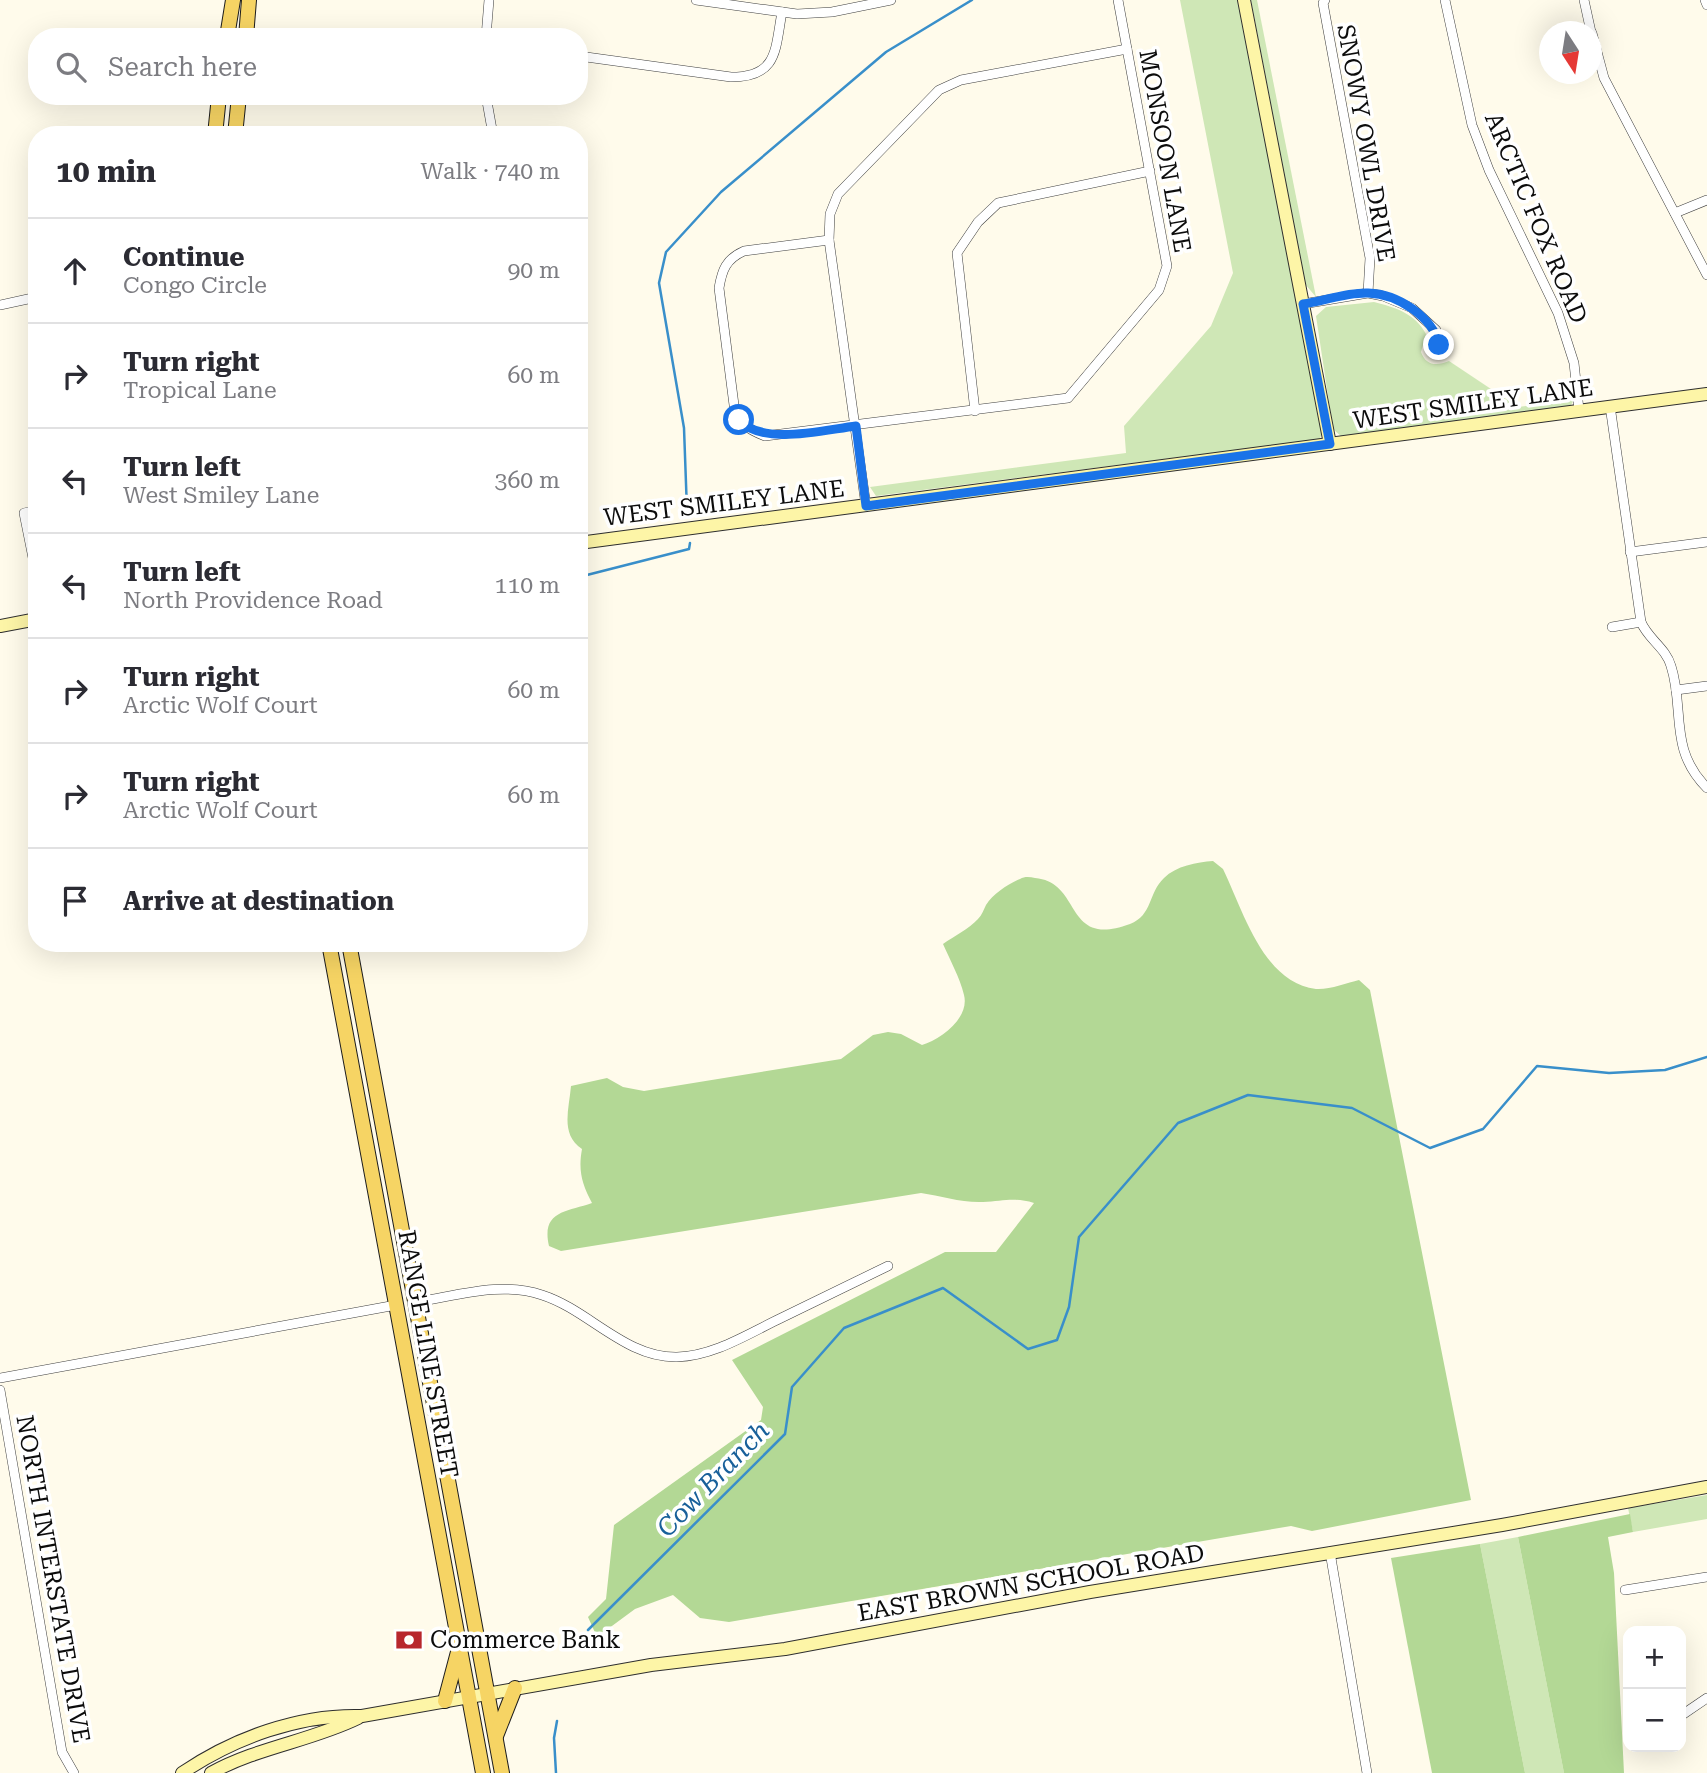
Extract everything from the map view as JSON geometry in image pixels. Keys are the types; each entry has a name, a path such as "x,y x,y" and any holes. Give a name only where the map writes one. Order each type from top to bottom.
{"main road":[{"path":"228,28 233,0"},
{"path":"247,28 250,0"},
{"path":"216,126 218,105"},
{"path":"236,126 238,105"},
{"name":"RANGE LINE STREET","path":"331,952 483,1773"},
{"name":"RANGE LINE STREET","path":"350,952 502,1773"},
{"path":"385,1247 405,1290 416,1302"},
{"path":"396,1305 406,1313 431,1386"},
{"path":"445,1701 459,1647"},
{"path":"496,1737 514,1688"}],"street":[{"path":"487,28 489,0"},
{"path":"696,0 816,14 857,3 891,0"},
{"name":"MONSOON LANE","path":"829,240 744,251 734,256 722,271 719,288 734,405 739,420 748,430 765,436 1068,398 1159,290 1167,266 1118,0"},
{"path":"1244,0 1330,444"},
{"name":"SNOWY OWL DRIVE","path":"1325,0 1370,258 1368,293"},
{"name":"ARCTIC FOX ROAD","path":"1446,0 1472,125 1489,170 1558,313 1574,363 1579,410"},
{"path":"1584,0 1589,21"},
{"path":"1704,0 1707,5"},
{"path":"588,57 731,77 752,75 764,71 770,62 782,12"},
{"path":"866,506 829,240 830,214 838,194 939,90 961,80 1127,49"},
{"path":"1602,71 1707,275"},
{"path":"488,105 491,126"},
{"path":"975,411 957,253 967,236 998,203 1150,170"},
{"path":"1675,214 1707,200"},
{"path":"1303,304 1368,293 1412,308 1436,330 1439,345"},
{"path":"0,305 28,299"},
{"name":"WEST SMILEY LANE","path":"588,542 1707,394"},
{"path":"1610,407 1642,622 1646,633 1671,664 1676,690 1677,722 1685,753 1707,788"},
{"path":"28,512 24,513 28,533"},
{"path":"1630,552 1707,542"},
{"path":"0,626 28,621"},
{"path":"1612,627 1642,622"},
{"path":"1676,690 1707,686"},
{"path":"416,1302 488,1290 512,1289 544,1295 628,1343 654,1354 677,1357 699,1354 735,1340 888,1266"},
{"path":"0,1378 396,1305"},
{"name":"NORTH INTERSTATE DRIVE","path":"0,1390 62,1752 74,1773"},
{"name":"EAST BROWN SCHOOL ROAD","path":"182,1773 229,1747 299,1721 329,1715 362,1716 651,1665 785,1649 1090,1592 1502,1525 1707,1488"},
{"path":"1330,1552 1367,1773"},
{"path":"1625,1590 1707,1577"},
{"path":"1686,1712 1707,1698"},
{"name":"EAST BROWN SCHOOL ROAD","path":"211,1773 252,1753 335,1730 362,1716"}],"green space":[{"path":"1180,0 1239,0 1322,432 1320,439 876,496 870,487 1126,453 1124,426 1211,326 1233,273"},
{"path":"1251,0 1257,0 1316,297 1305,284"},
{"path":"1374,302 1396,309 1416,321 1426,334 1421,352 1426,360 1436,364 1449,361 1518,407 1574,400 1569,408 1343,438 1333,429 1316,316 1326,307"},
{"path":"1213,861 1223,869 1257,942 1282,973 1298,984 1316,989 1359,980 1370,990 1471,1500 1312,1531 1291,1526 729,1622 700,1618 673,1595 635,1609 597,1637 588,1617 606,1599 614,1525 761,1420 763,1407 732,1360 945,1252 996,1252 1034,1203 1015,1200 967,1201 921,1193 561,1251 549,1246 547,1234 552,1219 565,1211 592,1203 582,1177 582,1149 575,1143 568,1129 571,1086 607,1078 623,1087 644,1091 841,1059 873,1035 888,1032 901,1034 922,1045 952,1027 965,1004 960,982 943,944 974,923 989,901 1015,881 1026,877 1050,882 1061,890 1083,921 1094,928 1109,929 1130,924 1143,915 1159,884 1174,870"},
{"path":"1707,1495 1707,1519 1633,1532 1628,1508"},
{"path":"1630,1514 1633,1532 1608,1537 1614,1573 1624,1773 1564,1773 1518,1537"},
{"path":"1518,1537 1564,1773 1525,1773 1480,1544"},
{"path":"1480,1544 1525,1773 1432,1773 1391,1558"}],"waterway":[{"path":"687,511 684,428 659,283 666,252 721,192 886,52 972,0"},
{"path":"588,575 689,549 690,543"},
{"name":"Cow Branch","path":"588,1630 785,1434 792,1387 844,1328 943,1288 1028,1349 1057,1340 1069,1307 1079,1237 1178,1123 1248,1095 1352,1108 1430,1148 1483,1129 1537,1066 1609,1073 1665,1070 1707,1057"},
{"name":"Cow Branch","path":"556,1773 554,1738 557,1721"}],"place":[{"name":"Commerce Bank","path":"409,1640"}],"route":[{"path":"739,420 748,430 765,436 856,426 866,506 1330,444 1303,304 1368,293 1383,296 1412,308 1436,330 1439,345"}]}
